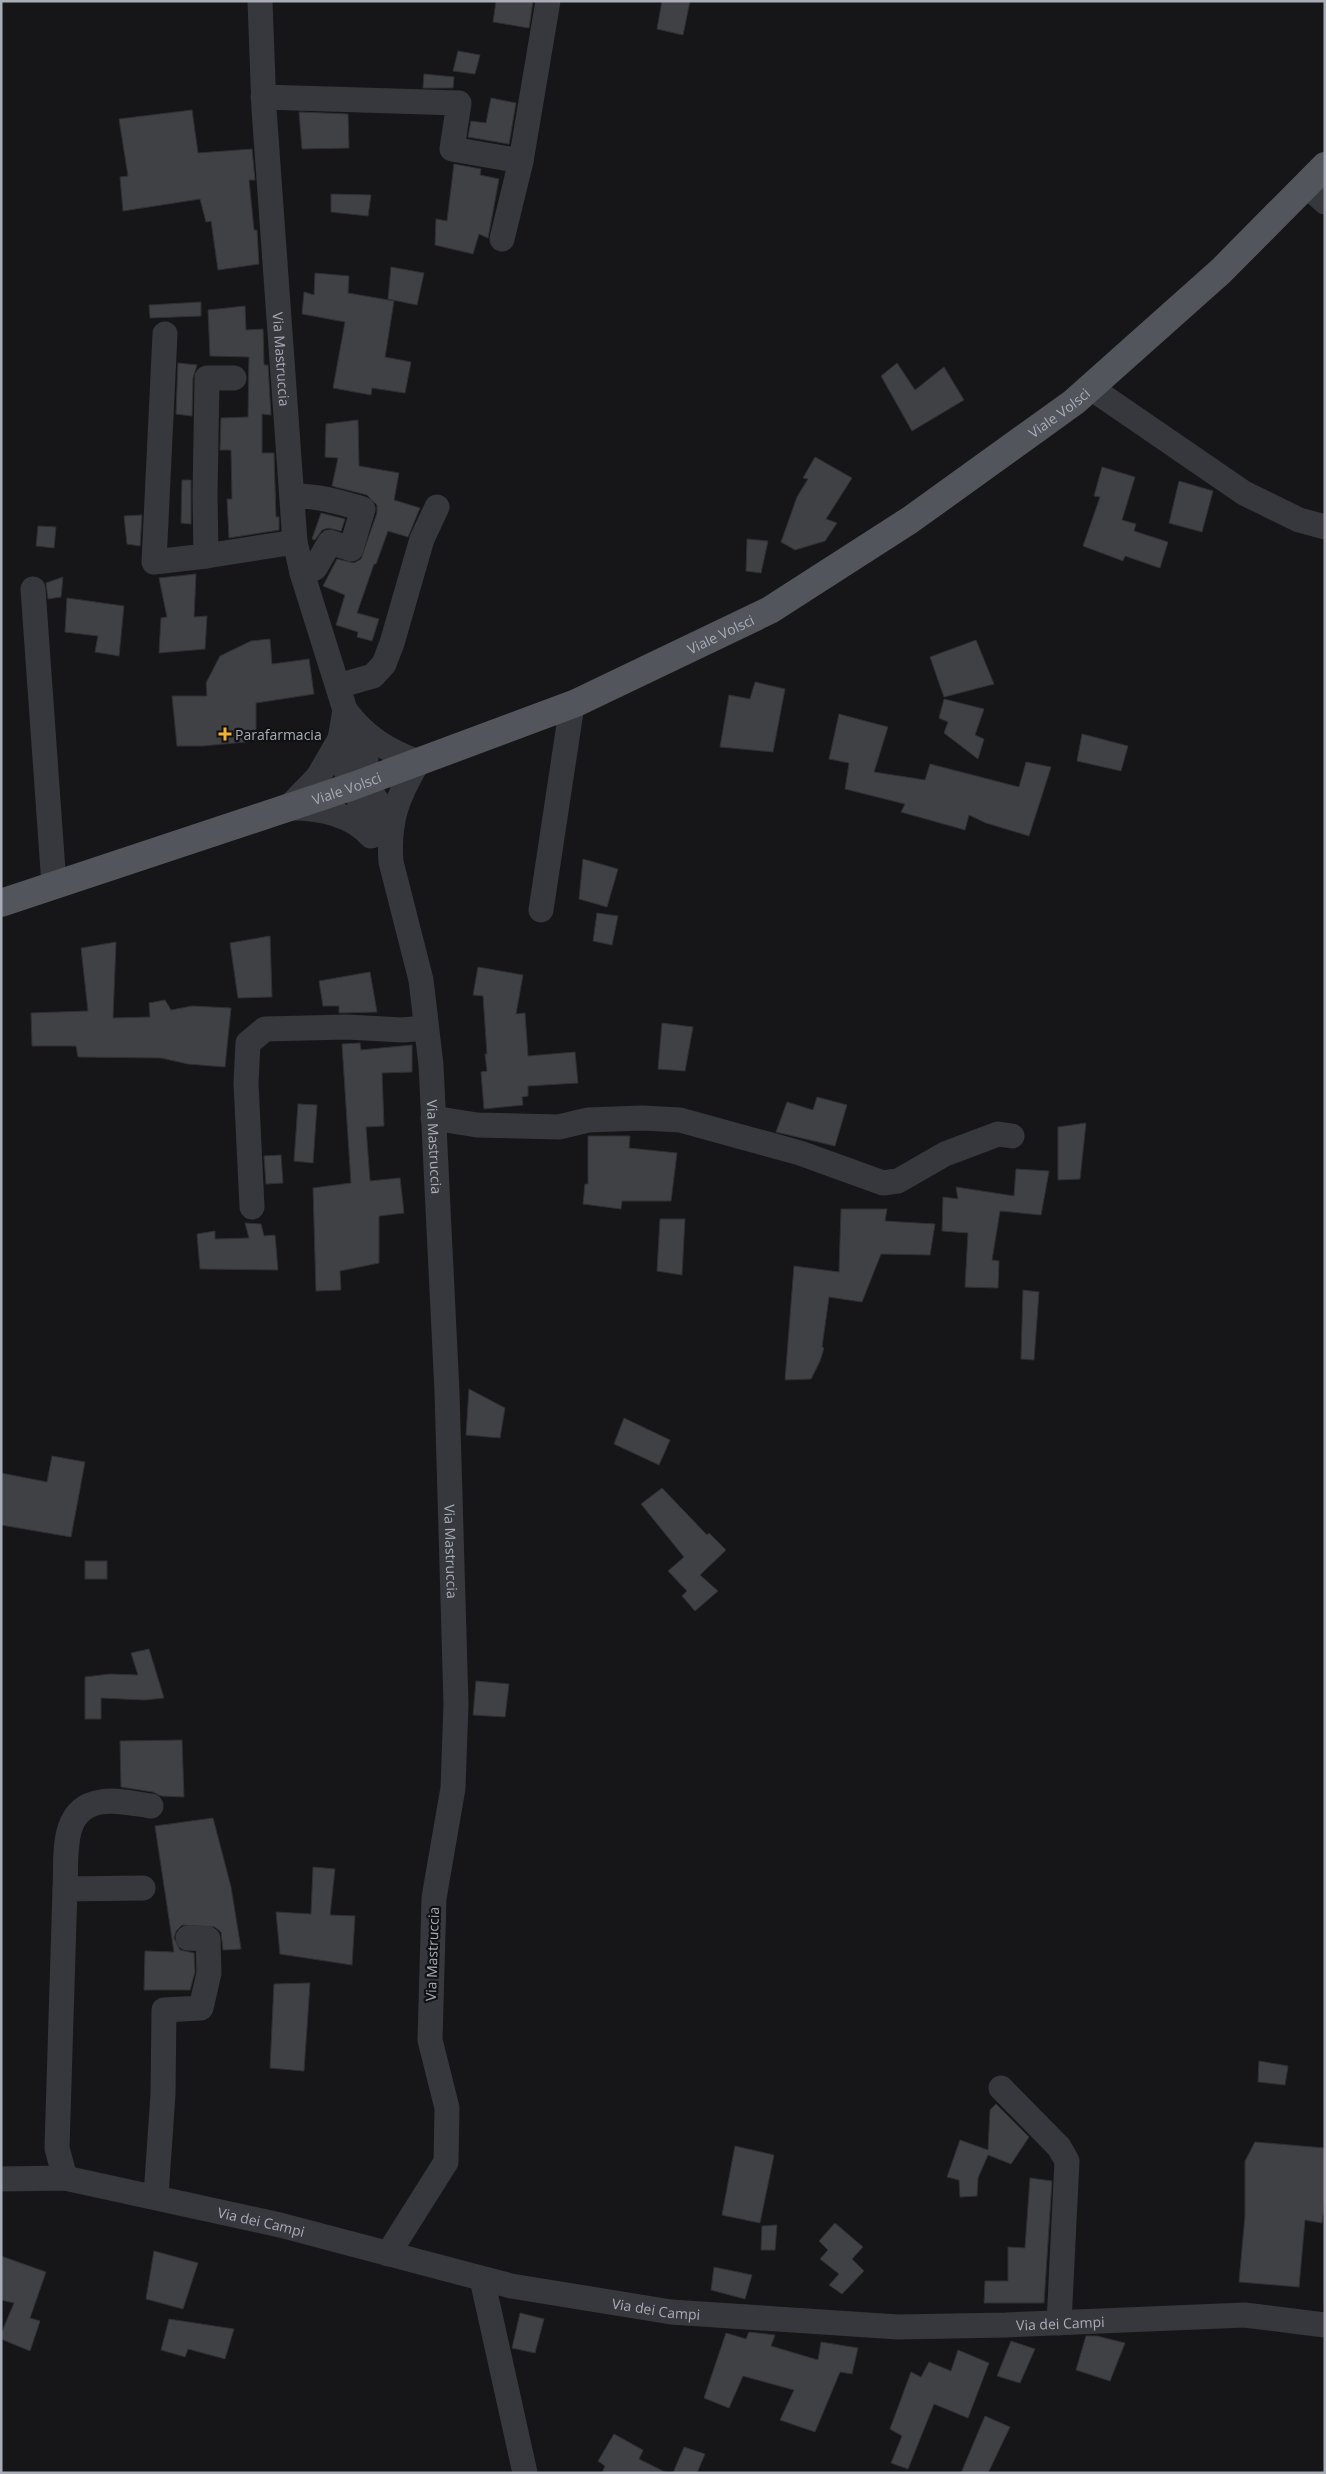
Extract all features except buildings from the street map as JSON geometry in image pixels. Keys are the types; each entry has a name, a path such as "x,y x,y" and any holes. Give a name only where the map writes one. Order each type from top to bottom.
{"main road":[{"name":"Viale Volsci","path":"1,903 288,808 572,705 674,658 770,610 910,520 1074,402 1319,184"}],"street":[{"name":"Via Mastruccia","path":"260,1 263,97 295,542 302,573 345,715 342,765 359,783"},
{"path":"502,239 521,161 548,1"},
{"path":"263,97 459,102 452,148 521,161"},
{"path":"166,334 154,562 295,542"},
{"path":"206,556 207,378 234,378"},
{"path":"1091,388 1244,493 1299,520 1325,527"},
{"path":"292,496 304,495 363,509 351,548 330,542 315,568 302,573"},
{"path":"288,808 318,777 345,715 384,664 392,643 422,539 437,507"},
{"path":"33,589 54,886"},
{"path":"540,910 572,705"},
{"path":"345,715 382,746 418,762 377,831"},
{"path":"359,783 358,805 377,831"},
{"path":"288,808 327,811 377,831"},
{"name":"Via Mastruccia","path":"377,831 391,862 421,980 426,1028 433,1118 446,1385 456,1704 453,1788 434,1898 430,2040 447,2108 446,2162 388,2254"},
{"path":"252,1207 246,1083 248,1043 265,1029 347,1027 402,1030 426,1028"},
{"path":"433,1118 477,1125 560,1127 588,1120 642,1118 680,1120 800,1153 883,1183 898,1180 945,1154 998,1134 1012,1136"},
{"path":"65,2178 57,2148 68,1828 80,1809 101,1802 151,1806"},
{"path":"66,1889 143,1888"},
{"path":"156,2196 163,2094 164,2010 201,2008 208,1973 208,1939 188,1938"},
{"path":"1001,2088 1059,2147 1067,2161 1060,2323"},
{"name":"Via dei Campi","path":"1,2179 65,2178 156,2196 280,2225 511,2286 671,2312 898,2327 1060,2323 1245,2315 1325,2325"},
{"path":"482,2279 525,2473"}],"place":[{"name":"Parafarmacia","path":"225,734"}]}
